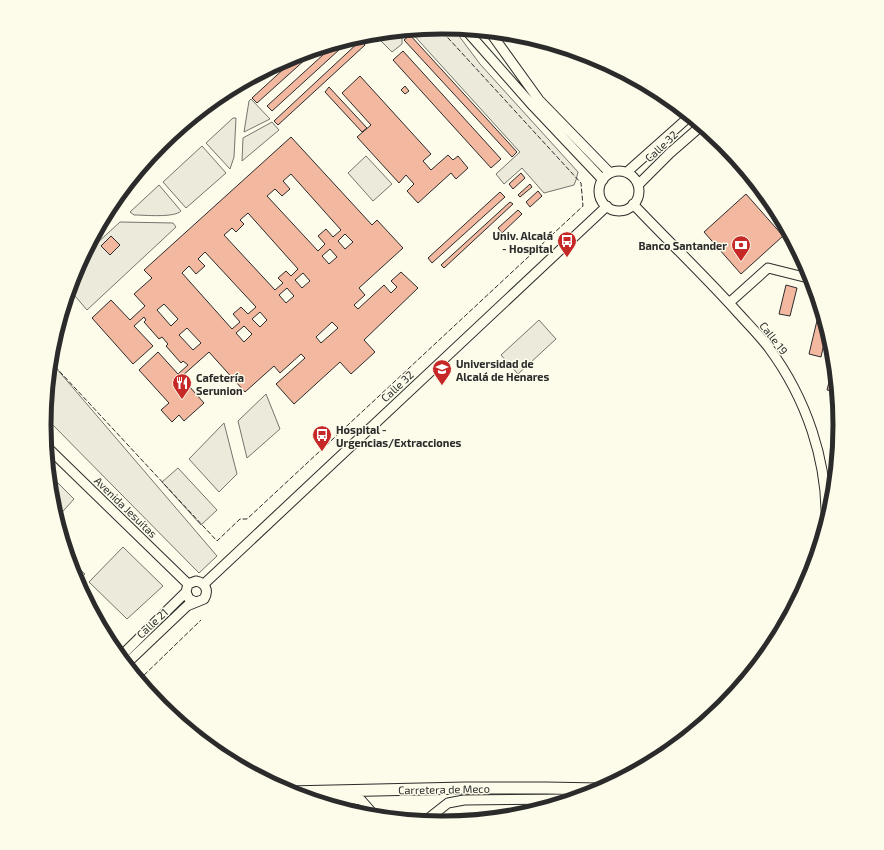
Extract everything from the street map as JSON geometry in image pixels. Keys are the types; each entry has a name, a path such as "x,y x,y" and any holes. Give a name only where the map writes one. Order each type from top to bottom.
{"street":[{"path":"470,35 533,106 603,180"},
{"path":"494,37 539,100 610,173"},
{"name":"Calle 32","path":"627,172 686,120"},
{"name":"Calle 32","path":"638,185 670,153 698,129"},
{"path":"615,171 627,172 632,175 638,185 638,195 633,204 623,210 618,210 607,206 601,198 600,188 603,180 610,173 615,171"},
{"name":"Calle 19","path":"633,204 729,303 769,347 793,386 813,431 824,475 825,501"},
{"name":"Calle 32","path":"204,584 607,206"},
{"path":"729,303 768,268 804,277"},
{"name":"Avenida Jesuitas","path":"52,452 187,588"},
{"path":"196,581 204,584 207,592 204,599 196,602 189,599 187,588 196,581"},
{"name":"Calle 21","path":"124,652 187,588"},
{"name":"Calle 21","path":"130,660 187,606 196,602"},
{"name":"Carretera de Meco","path":"308,792 465,788 583,789"},
{"path":"312,792 361,800 368,808"},
{"path":"432,816 448,803 464,800 540,804"}],"shaded area":[{"path":"414,35 458,35 480,64 578,172 574,185 544,193 522,168 504,184 496,174 520,152"},
{"path":"404,36 402,38 402,44 392,52 379,39"},
{"path":"251,99 270,119 244,132 249,101"},
{"path":"233,118 236,118 234,157 230,169 206,143"},
{"path":"272,122 279,130 242,161 243,138"},
{"path":"202,146 226,173 186,208 163,182"},
{"path":"366,156 392,184 373,201 348,173"},
{"path":"159,185 181,211 172,215 159,216 134,215 130,212"},
{"path":"120,222 173,223 176,227 87,310 74,294 94,246"},
{"path":"539,320 556,339 518,374 501,355"},
{"path":"55,367 217,556 199,573 51,423"},
{"path":"266,394 280,429 247,458 238,421"},
{"path":"224,423 237,474 219,492 189,459"},
{"path":"178,468 217,510 201,525 162,482"},
{"path":"57,482 74,499 61,513 59,501 56,484"},
{"path":"123,547 163,586 127,619 89,582"},
{"path":"78,568 85,574 82,577"}],"building":[{"path":"410,35 517,152 512,157 404,40"},
{"path":"363,43 365,45 278,125 274,121 357,44"},
{"path":"343,47 272,111 267,106 327,52"},
{"path":"403,51 501,159 491,168 393,60"},
{"path":"306,59 257,103 252,98 286,66"},
{"path":"360,76 431,154 423,161 431,170 448,155 453,160 458,156 468,168 456,179 451,173 418,203 407,191 414,184 406,175 399,183 357,137 371,125 342,93"},
{"path":"405,86 409,91 405,94 401,90"},
{"path":"329,87 367,128 362,132 325,92"},
{"path":"291,137 372,225 377,220 403,248 359,288 365,295 354,305 358,309 384,285 391,293 397,287 391,281 401,272 418,288 364,340 375,352 351,374 340,362 294,404 276,384 305,358 301,354 280,373 274,366 245,392 209,352 181,377 204,403 184,421 179,415 172,422 161,410 169,403 139,370 158,352 178,374 188,365 183,361 181,363 166,346 168,344 162,337 159,339 144,322 146,320 144,317 134,326 153,346 133,364 92,318 111,300 130,320 145,306 134,294 152,278 144,270","holes":["291,174 341,230 333,237 326,229 318,236 325,244 318,251 267,196 275,189 282,196 290,189 283,181","248,213 298,269 291,276 286,271 278,278 283,283 275,290 224,235 232,228 236,232 244,224 240,220","345,234 353,242 345,249 338,241","330,249 337,257 329,264 322,256","205,252 256,307 248,314 241,307 233,314 240,322 232,329 182,273 189,266 196,274 205,266 198,259","303,273 310,281 302,288 295,280","287,288 294,296 286,303 279,295","164,304 178,319 171,326 157,310","260,312 267,320 260,327 252,319","332,322 338,328 321,343 316,337","244,326 252,334 244,342 236,333","187,328 201,343 193,350 179,335"]},
{"path":"521,173 525,178 513,189 509,184"},
{"path":"530,184 532,187 520,197 518,195"},
{"path":"538,191 542,196 530,207 526,202"},
{"path":"500,192 505,197 432,263 428,258"},
{"path":"746,194 783,236 741,274 704,232"},
{"path":"510,202 513,204 444,268 441,265"},
{"path":"518,210 522,214 502,233 498,228"},
{"path":"111,236 120,245 110,255 101,246"},
{"path":"786,285 797,288 790,316 779,314"},
{"path":"818,317 824,344 821,357 809,354"},
{"path":"830,377 831,391 827,390"}],"fence":[{"path":"55,367 217,541 240,519 247,519 583,206 581,183 445,34"},
{"path":"143,676 201,620"}],"place":[{"name":"Univ. Alcalá - Hospital","path":"567,258"},
{"name":"Banco Santander","path":"741,262"},
{"name":"Universidad de Alcalá de Henares","path":"442,386"},
{"name":"Cafetería Serunion","path":"182,400"},
{"name":"Hospital - Urgencias/Extracciones","path":"322,452"}]}
